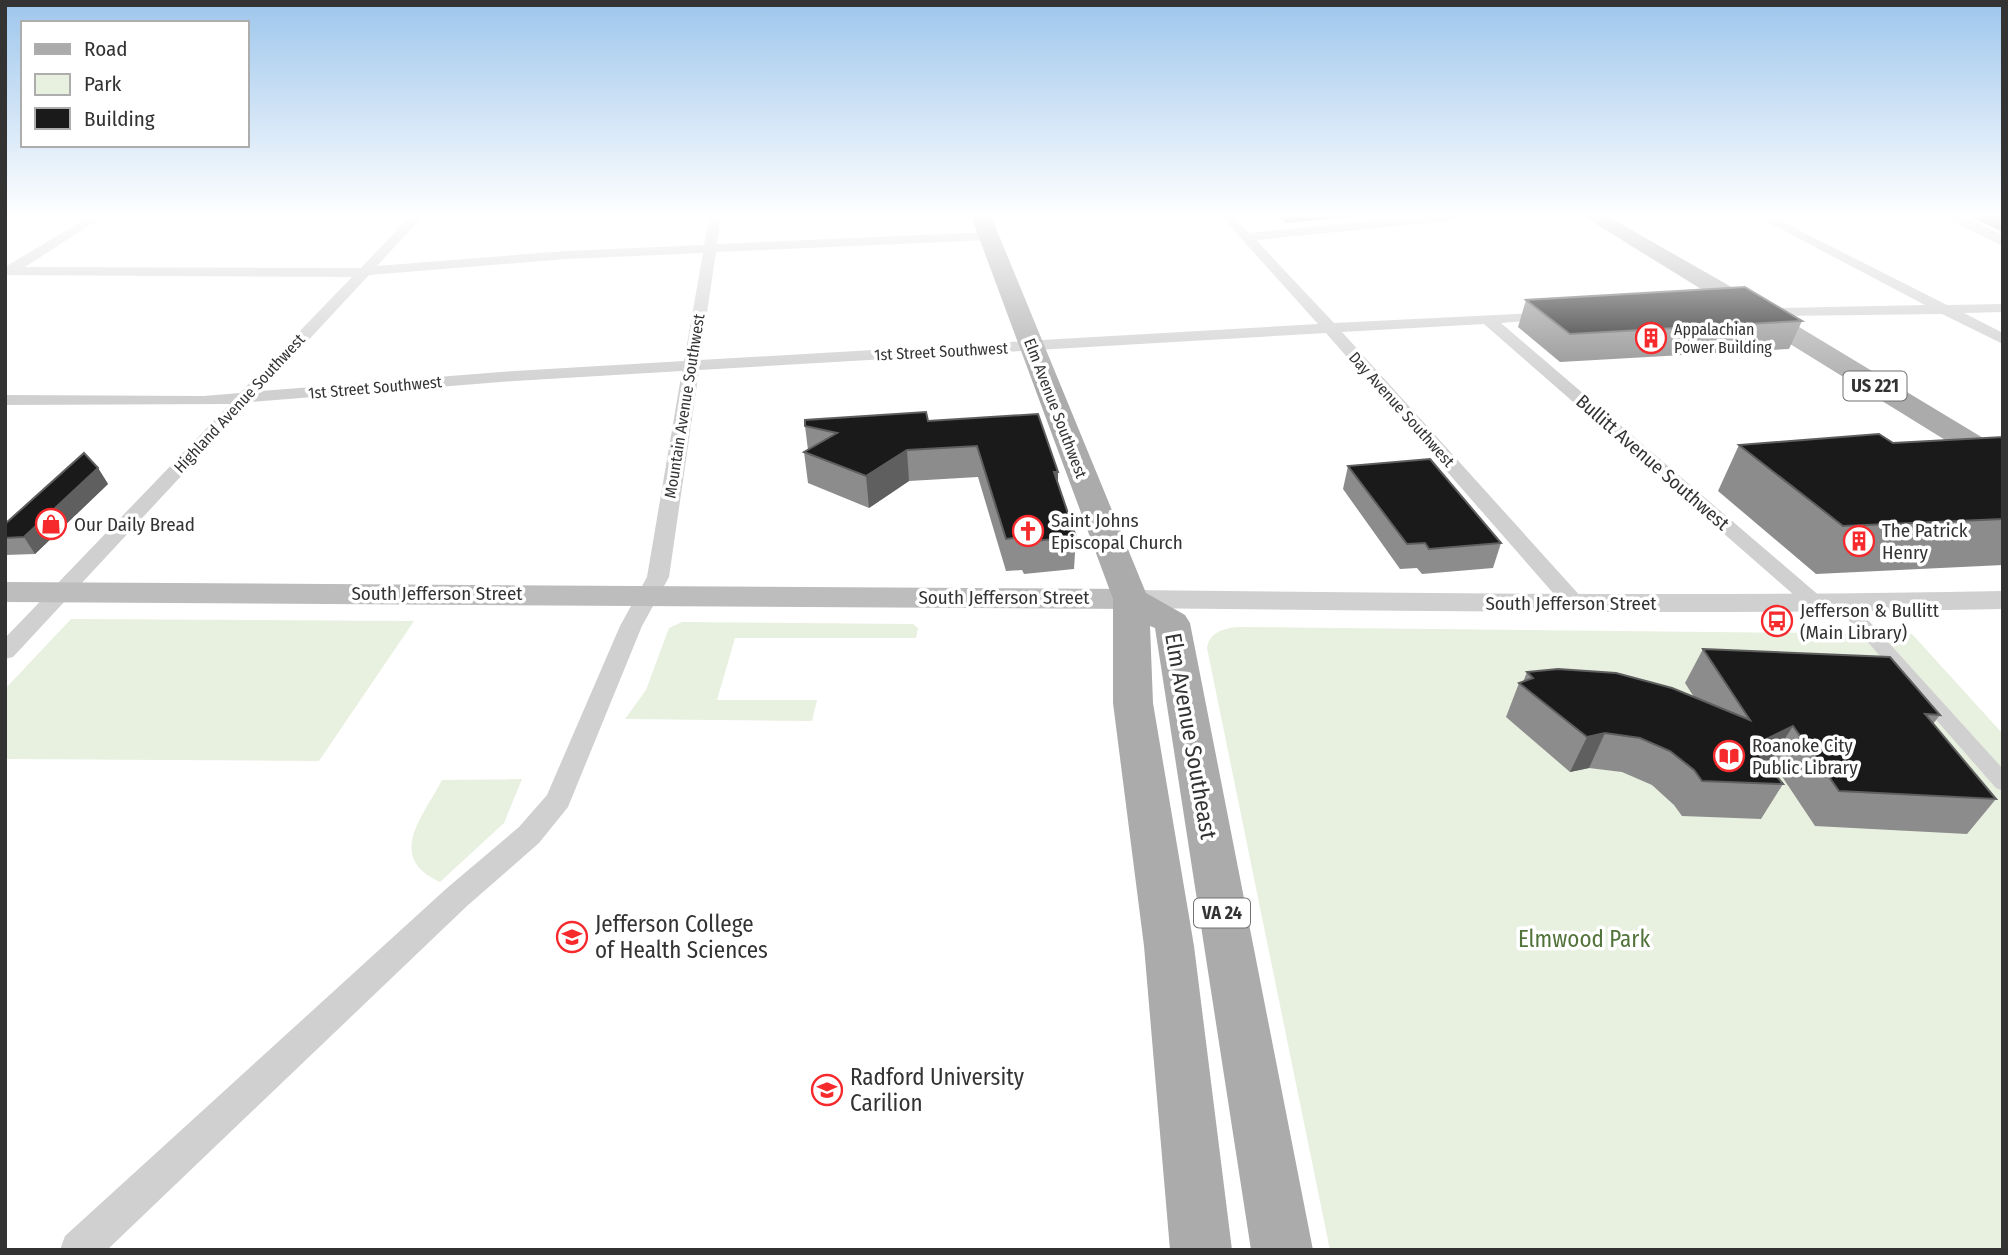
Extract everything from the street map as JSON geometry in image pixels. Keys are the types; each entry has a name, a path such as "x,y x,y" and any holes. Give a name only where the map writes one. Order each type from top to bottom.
{"main road":[{"name":"Elm Avenue Southwest","path":"1004,275 1131,599"},
{"name":"US 221","path":"1694,275 2003,463"},
{"name":"South Jefferson Street","path":"5,592 1131,599"},
{"name":"Elm Avenue Southeast","path":"1131,599 1133,703 1169,946 1201,1250"},
{"name":"Elm Avenue Southeast","path":"1131,599 1172,623 1282,1250"}],"street":[{"name":"Highland Avenue Southwest","path":"5,652 361,275"},
{"name":"Mountain Avenue Southwest","path":"79,1250 457,897 529,835 558,800 631,626 658,577 705,275"},
{"name":"Day Avenue Southwest","path":"1282,275 1575,604"},
{"path":"1879,275 2003,339"},
{"path":"1711,305 1748,306 1780,312 2003,308"},
{"name":"1st Street Southwest","path":"5,400 204,401 514,376 1570,314"},
{"name":"Bullitt Avenue Southwest","path":"1488,319 1831,604"},
{"name":"South Jefferson Street","path":"1131,599 1575,604 1831,604 2003,600"},
{"path":"1831,604 2003,783"}],"green space":[{"path":"71,619 414,621 319,761 5,759 5,689"},
{"path":"682,622 913,624 918,628 916,638 735,638 717,700 817,700 812,721 625,719 646,690 669,628"},
{"name":"Elmwood Park","path":"1236,627 1912,634 2003,734 2003,1250 1330,1250 1207,648 1210,639 1217,633"},
{"path":"522,779 504,823 440,882 424,872 414,861 411,848 413,835 442,780"}],"building":[{"path":"1745,287 1802,321 1570,334 1526,300"},
{"path":"926,412 928,421 1038,414 1076,537 1024,542 1023,537 1006,539 977,446 907,450 866,476 804,452 837,433 805,426 805,420"},
{"path":"1879,434 1893,443 2003,437 2003,519 1843,526 1739,445"},
{"path":"84,453 98,468 24,537 5,538 5,524"},
{"path":"1430,459 1501,543 1429,549 1425,543 1407,544 1348,466"},
{"path":"1703,649 1890,657 1940,715 1925,714 1996,799 1839,791 1793,726 1752,746 1783,784 1702,781 1694,770 1670,751 1640,738 1605,733 1587,737 1519,683 1533,678 1527,672 1558,669 1616,673 1672,688 1750,720"}],"place":[{"name":"Appalachian Power Building","path":"1651,338"},
{"name":"Our Daily Bread","path":"51,524"},
{"name":"Saint Johns Episcopal Church","path":"1028,531"},
{"name":"The Patrick Henry","path":"1859,541"},
{"name":"Jefferson & Bullitt (Main Library)","path":"1777,621"},
{"name":"Roanoke City Public Library","path":"1729,756"},
{"name":"Jefferson College of Health Sciences","path":"572,937"},
{"name":"Radford University Carilion","path":"827,1090"}]}
